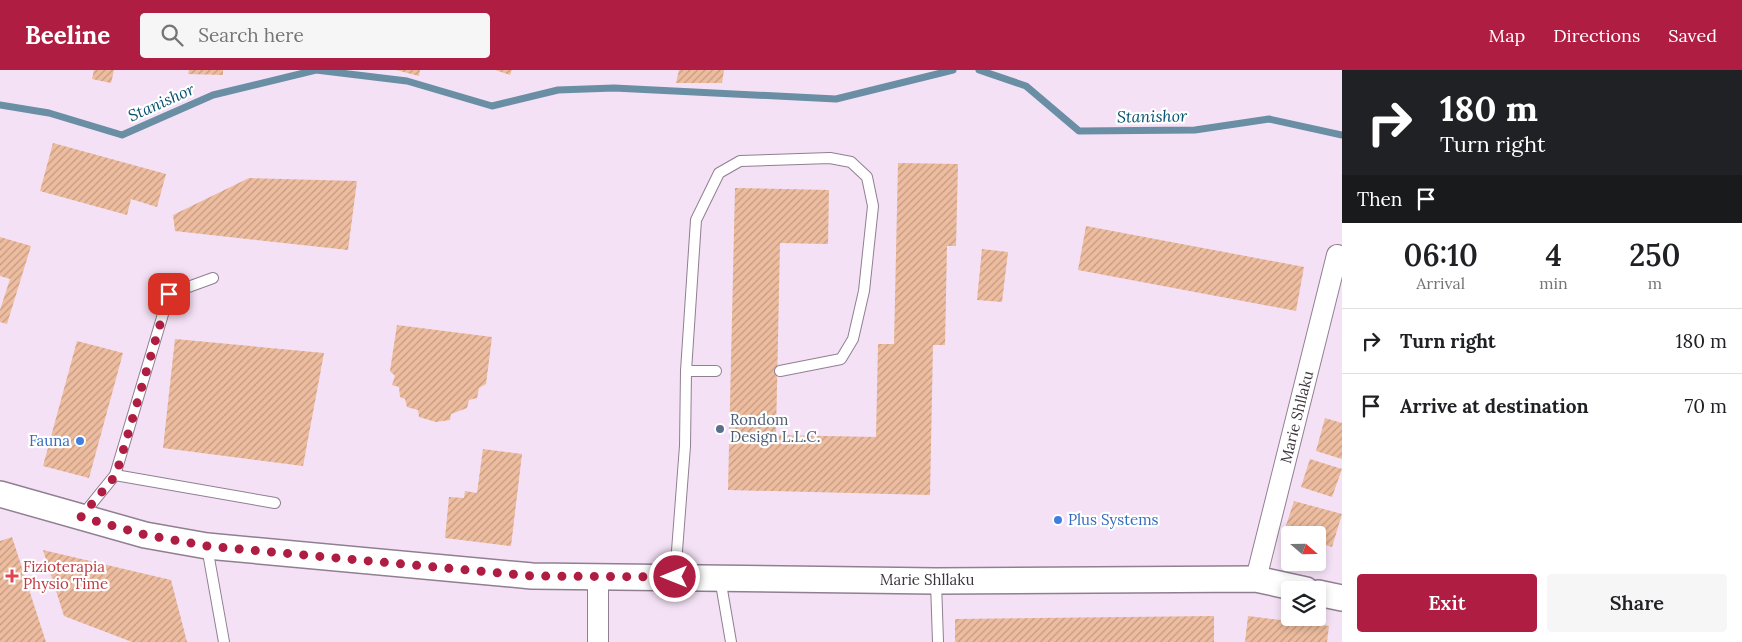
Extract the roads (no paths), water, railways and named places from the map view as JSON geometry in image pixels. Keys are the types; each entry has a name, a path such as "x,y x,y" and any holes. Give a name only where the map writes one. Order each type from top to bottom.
{"street":[{"name":"Marie Shllaku","path":"1256,580 1337,255"},
{"name":"Marie Shllaku","path":"0,494 146,535 207,546 532,576 936,581 1256,580 1281,585"},
{"path":"598,577 598,642"},
{"path":"1326,594 1342,598"}],"lane":[{"path":"675,577 685,446 686,371 696,220 710,187 719,173 740,161 806,158 851,162 867,177 873,206 864,291 853,339 841,359 780,371"},
{"path":"81,517 116,475 169,294 213,278"},
{"path":"686,371 716,371"},
{"path":"116,475 275,503"},
{"path":"207,546 224,642"},
{"path":"720,577 732,642"},
{"path":"936,581 938,642"}],"waterway":[{"name":"Stanishor","path":"0,105 49,113 122,135 213,95 316,70 407,81 492,106 558,90 614,88 836,99 953,70"},
{"name":"Stanishor","path":"979,70 1026,86 1079,131 1195,130 1269,119 1342,135"}],"place":[{"name":"Rondom Design L.L.C.","path":"720,429"},
{"name":"Fauna","path":"80,441"},
{"name":"Plus Systems","path":"1058,520"},
{"name":"Fizioterapia Physio Time","path":"12,576"}]}
